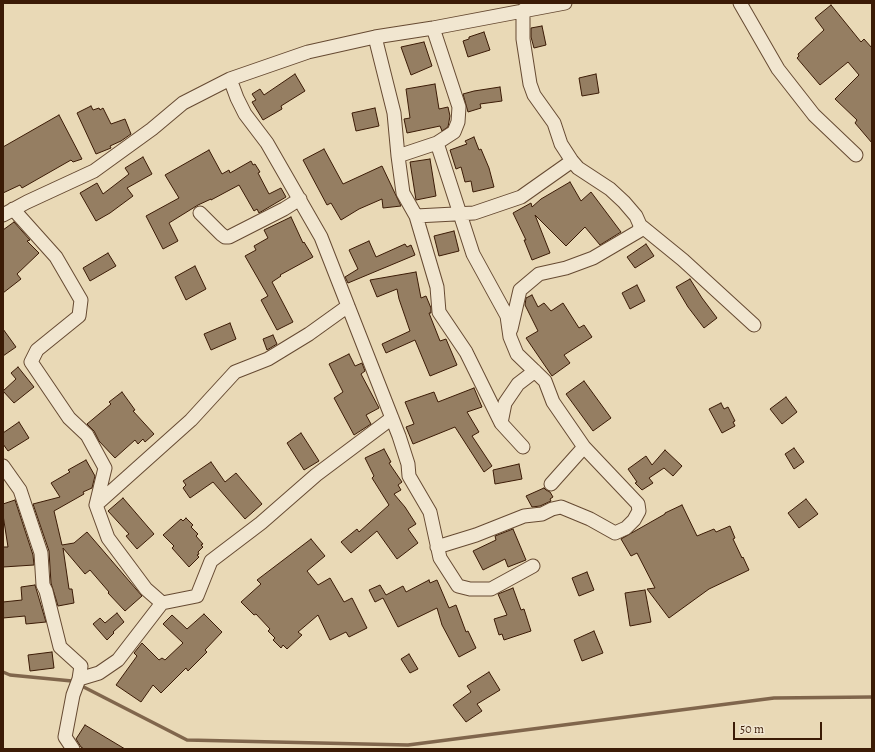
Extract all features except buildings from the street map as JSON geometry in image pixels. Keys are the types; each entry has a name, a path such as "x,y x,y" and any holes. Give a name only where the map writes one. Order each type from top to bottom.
{"street":[{"path":"162,603 146,589 108,538 96,505 105,468 87,435 69,418 31,362 38,350 79,316 81,300 56,257 8,212 94,171 152,130 183,103 230,79 308,52 375,37 433,28 566,3"},
{"path":"740,3 778,69 814,115 856,155"},
{"path":"523,10 523,39 530,84 534,95 554,123 561,144 572,161 578,168 610,189 636,216 640,225 683,260 754,325"},
{"path":"398,156 437,143 454,132 458,122 459,107 433,28"},
{"path":"375,37 394,113 403,193 416,216 437,286 439,312 466,352 501,423 523,447"},
{"path":"230,79 237,98 246,114 267,143 321,237 392,418 408,464 409,476 430,512 440,558 458,586 470,589 491,589 533,566"},
{"path":"437,143 473,254 507,316 510,337 517,354 545,381 553,402 584,447 638,504 639,511 634,520 626,528 615,533 590,519 561,507 552,509 542,514 524,516 476,535 437,547"},
{"path":"416,216 460,215 474,213 521,197 572,161"},
{"path":"200,213 225,237 284,209 300,199"},
{"path":"510,337 520,290 539,274 566,268 593,258 639,231 640,225"},
{"path":"96,505 191,420 235,372 268,359 310,334 348,306"},
{"path":"501,423 505,403 518,384 535,371"},
{"path":"78,679 99,673 118,660 162,603 197,596 211,561 261,523 316,475 392,418"},
{"path":"551,484 584,447"},
{"path":"3,466 20,490 40,553 43,585 60,647 81,666 73,695 65,737 73,749"}],"waterway":[{"path":"3,672 10,675 72,681 187,740 408,745 774,698 872,697"}]}
